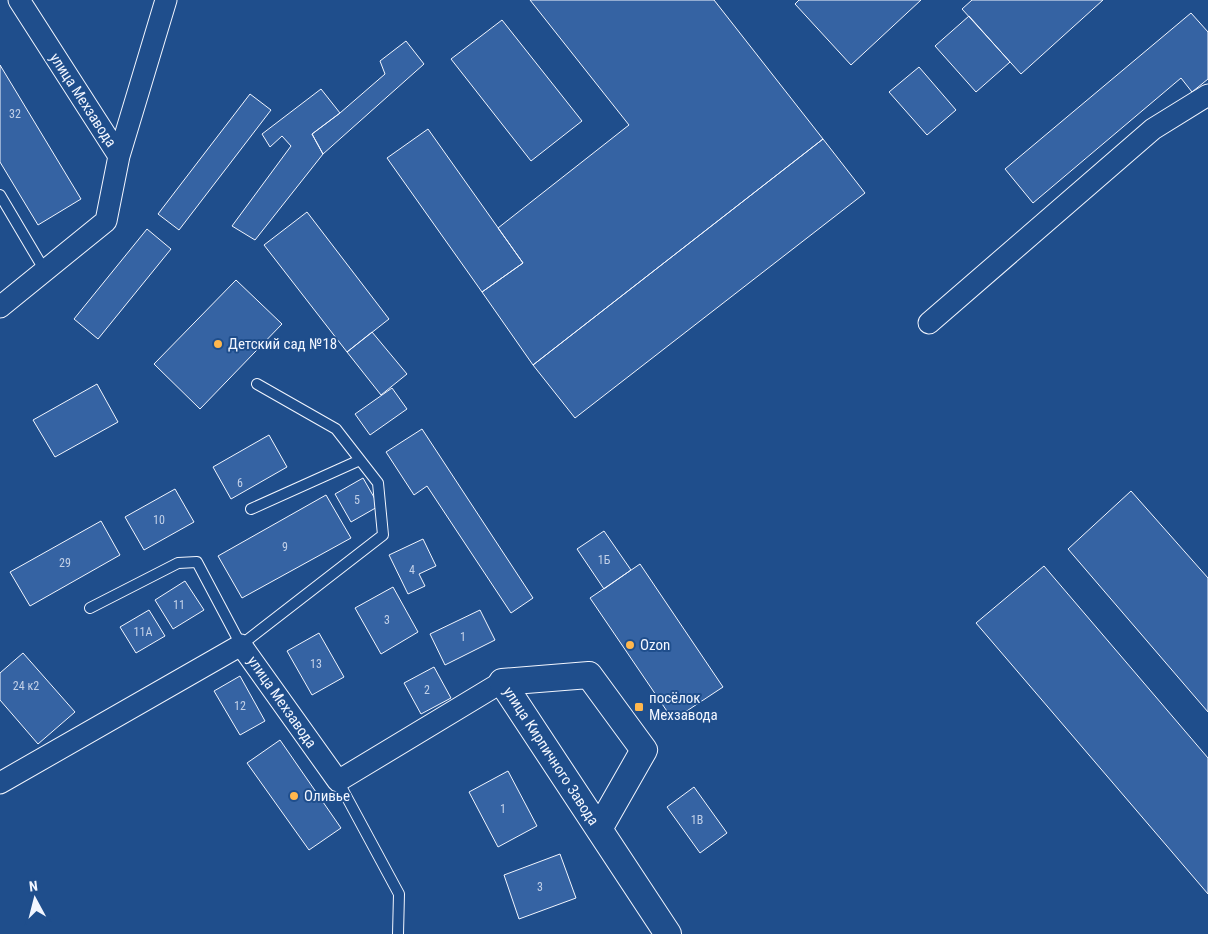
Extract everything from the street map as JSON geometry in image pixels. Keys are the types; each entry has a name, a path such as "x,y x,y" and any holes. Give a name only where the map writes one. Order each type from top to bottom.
{"street":[{"name":"улица Мехзавода","path":"0,307 106,222 119,156 20,0"},
{"path":"119,156 166,0"},
{"path":"929,323 1153,129 1208,95"},
{"name":"улица Мехзавода","path":"0,783 241,644 338,781"},
{"name":"улица Кирпичного Завода","path":"599,829 644,750 589,676 502,682 668,934"},
{"path":"338,781 502,682"}],"lane":[{"path":"0,195 45,271"},
{"path":"90,608 178,564 197,562 241,644 383,535 378,484 336,428 258,384"},
{"path":"250,509 360,460"},
{"path":"338,781 399,894 398,934"}],"building":[{"path":"530,0 714,0 823,139 533,365 482,292 523,263 498,228 629,125"},
{"path":"799,0 921,0 851,65 795,4"},
{"path":"972,0 1103,0 1021,74 962,9"},
{"path":"1191,13 1208,32 1208,79 1192,92 1181,78 1033,203 1005,169"},
{"path":"969,16 1010,62 976,92 935,46"},
{"path":"502,20 582,121 531,161 451,59"},
{"path":"406,41 424,64 323,154 312,134 340,113 385,74 380,61"},
{"path":"0,65 81,199 38,225 0,162"},
{"path":"919,67 956,110 927,135 889,92"},
{"path":"321,89 340,113 312,134 323,154 255,240 232,226 291,146 282,136 270,147 262,134"},
{"path":"250,94 271,110 179,230 158,214"},
{"path":"428,129 523,263 482,292 387,158"},
{"path":"823,139 865,193 575,418 533,365"},
{"path":"307,212 389,319 347,352 264,245"},
{"path":"147,229 171,249 98,339 74,319"},
{"name":"Детский сад №18","path":"236,280 282,324 200,409 154,364"},
{"path":"372,332 407,374 381,395 347,352"},
{"path":"97,384 118,422 55,457 33,420"},
{"path":"392,388 407,409 370,435 355,414"},
{"path":"422,429 533,598 511,613 427,486 414,495 386,452"},
{"path":"269,435 287,467 231,499 213,467"},
{"path":"363,478 379,506 351,522 335,494"},
{"path":"175,489 194,522 144,550 125,517"},
{"path":"1131,491 1208,578 1208,712 1068,549"},
{"path":"326,495 351,538 242,598 218,556"},
{"path":"101,521 120,555 30,606 10,572"},
{"path":"604,531 631,570 604,589 577,549"},
{"path":"423,539 436,566 419,574 425,586 408,594 389,555"},
{"path":"640,564 723,687 673,720 590,598"},
{"path":"1044,566 1208,758 1208,894 976,623"},
{"path":"185,581 204,610 173,629 155,600"},
{"path":"393,587 418,632 381,654 355,608"},
{"path":"149,610 165,636 136,653 120,627"},
{"path":"480,610 495,640 445,665 430,634"},
{"path":"319,633 344,677 312,695 287,651"},
{"path":"23,653 75,712 38,744 0,700 0,673"},
{"path":"434,667 451,698 421,714 404,683"},
{"path":"240,676 265,721 240,735 214,691"},
{"name":"Оливье","path":"280,740 341,828 309,850 247,763"},
{"path":"508,771 537,826 498,847 469,792"},
{"path":"694,787 727,833 700,853 667,807"},
{"path":"560,854 576,898 519,919 504,875"}],"place":[{"name":"Детский сад №18","path":"218,344"},
{"name":"Ozon","path":"630,645"},
{"name":"посёлок Мехзавода","path":"639,707"},
{"name":"Оливье","path":"294,796"}]}
